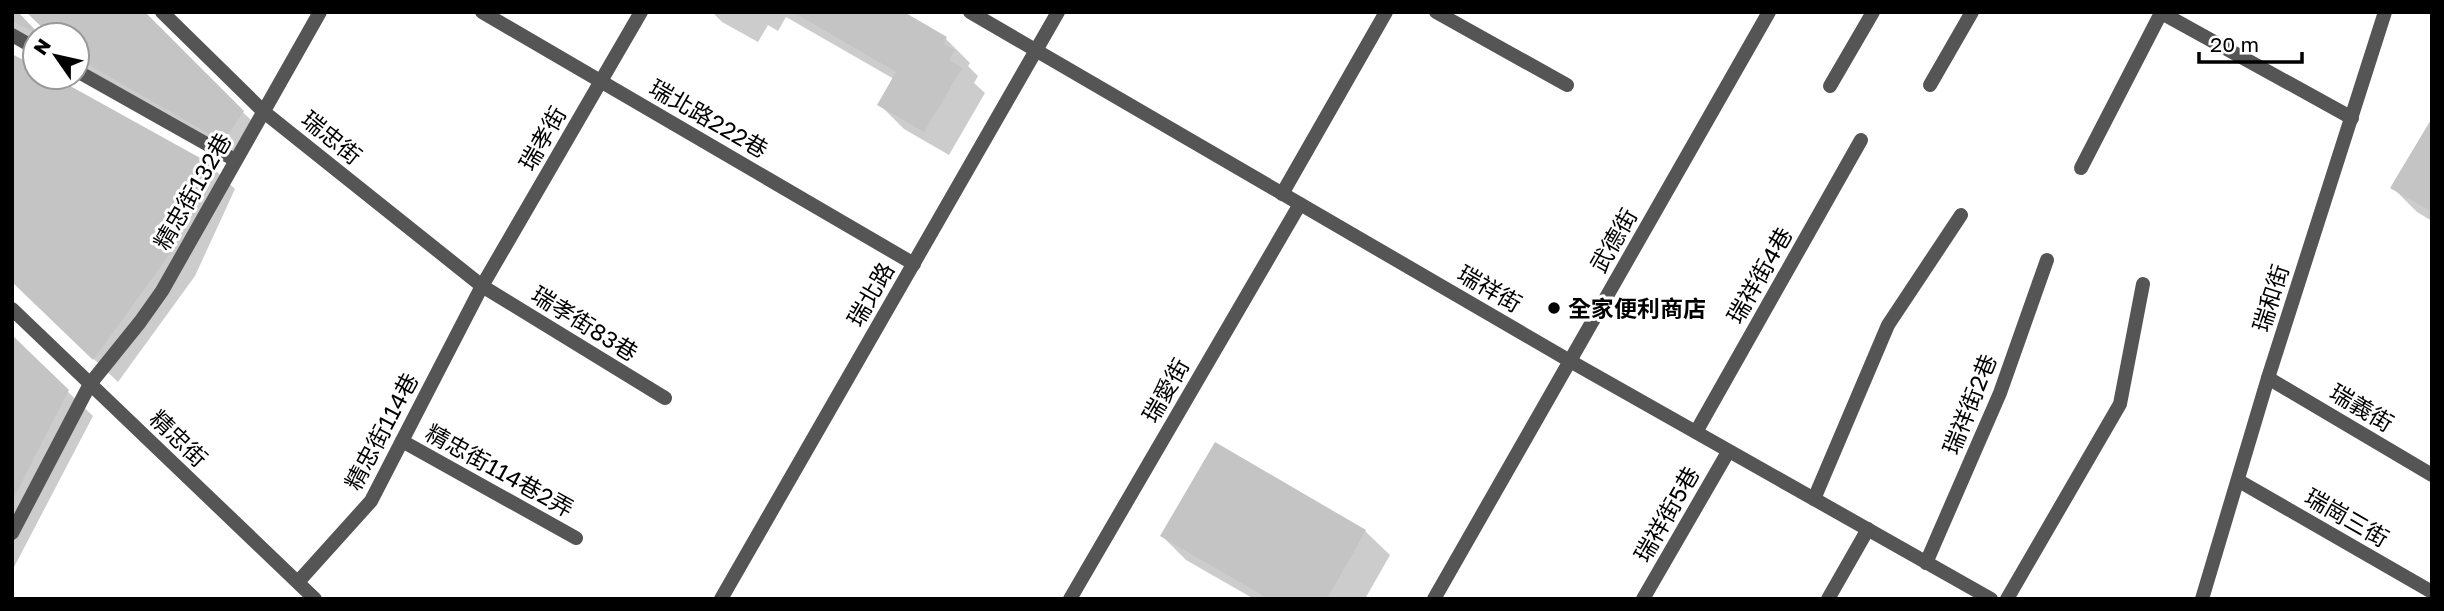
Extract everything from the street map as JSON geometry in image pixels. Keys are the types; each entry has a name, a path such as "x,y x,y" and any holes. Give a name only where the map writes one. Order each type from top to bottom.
{"street":[{"name":"瑞忠街","path":"162,12 264,111 482,286"},
{"name":"精忠街132巷","path":"12,533 90,384 162,291 320,12"},
{"name":"瑞北路222巷","path":"482,12 914,264"},
{"name":"瑞孝街","path":"482,286 641,12"},
{"name":"瑞祥街","path":"970,12 1728,452 1991,599"},
{"name":"瑞北路","path":"721,599 1058,12"},
{"path":"1282,194 1386,12"},
{"path":"1436,12 1567,85"},
{"name":"武德街","path":"1434,599 1769,12"},
{"path":"1830,86 1873,12"},
{"path":"1930,85 1972,12"},
{"path":"2081,168 2161,12 2352,118"},
{"name":"瑞和街","path":"2202,599 2385,12"},
{"path":"91,79 235,160"},
{"name":"瑞祥街4巷","path":"1696,432 1861,141"},
{"name":"瑞愛街","path":"1070,599 1300,204"},
{"path":"1814,499 1888,325 1961,215"},
{"name":"瑞祥街2巷","path":"1926,563 2000,393 2047,260"},
{"path":"2007,599 2120,404 2143,284"},
{"name":"瑞孝街83巷","path":"482,286 665,398"},
{"name":"精忠街114巷","path":"298,582 371,501 482,286"},
{"name":"精忠街","path":"12,309 315,599"},
{"name":"瑞義街","path":"2269,378 2432,475"},
{"name":"精忠街114巷2弄","path":"402,441 576,538"},
{"name":"瑞祥街5巷","path":"1643,599 1728,452"},
{"name":"瑞崗三街","path":"2239,481 2432,592"},
{"path":"1828,599 1868,529"}],"building":[{"path":"12,12 18,12 27,21 21,21 21,26 12,21"},
{"path":"26,12 145,12 244,111 223,142 91,66 91,21 35,21"},
{"path":"793,12 904,12 947,37 943,44 955,50 949,60 962,68 924,132 877,105 896,72"},
{"path":"12,54 21,59 21,91 79,91 211,164 172,251 93,360 12,282"},
{"path":"2432,118 2432,212 2390,188"},
{"path":"12,335 69,390 12,501 13,407"},
{"path":"1215,442 1366,530 1327,599 1269,599 1160,536"}],"place":[{"name":"全家便利商店","path":"1554,308"}]}
